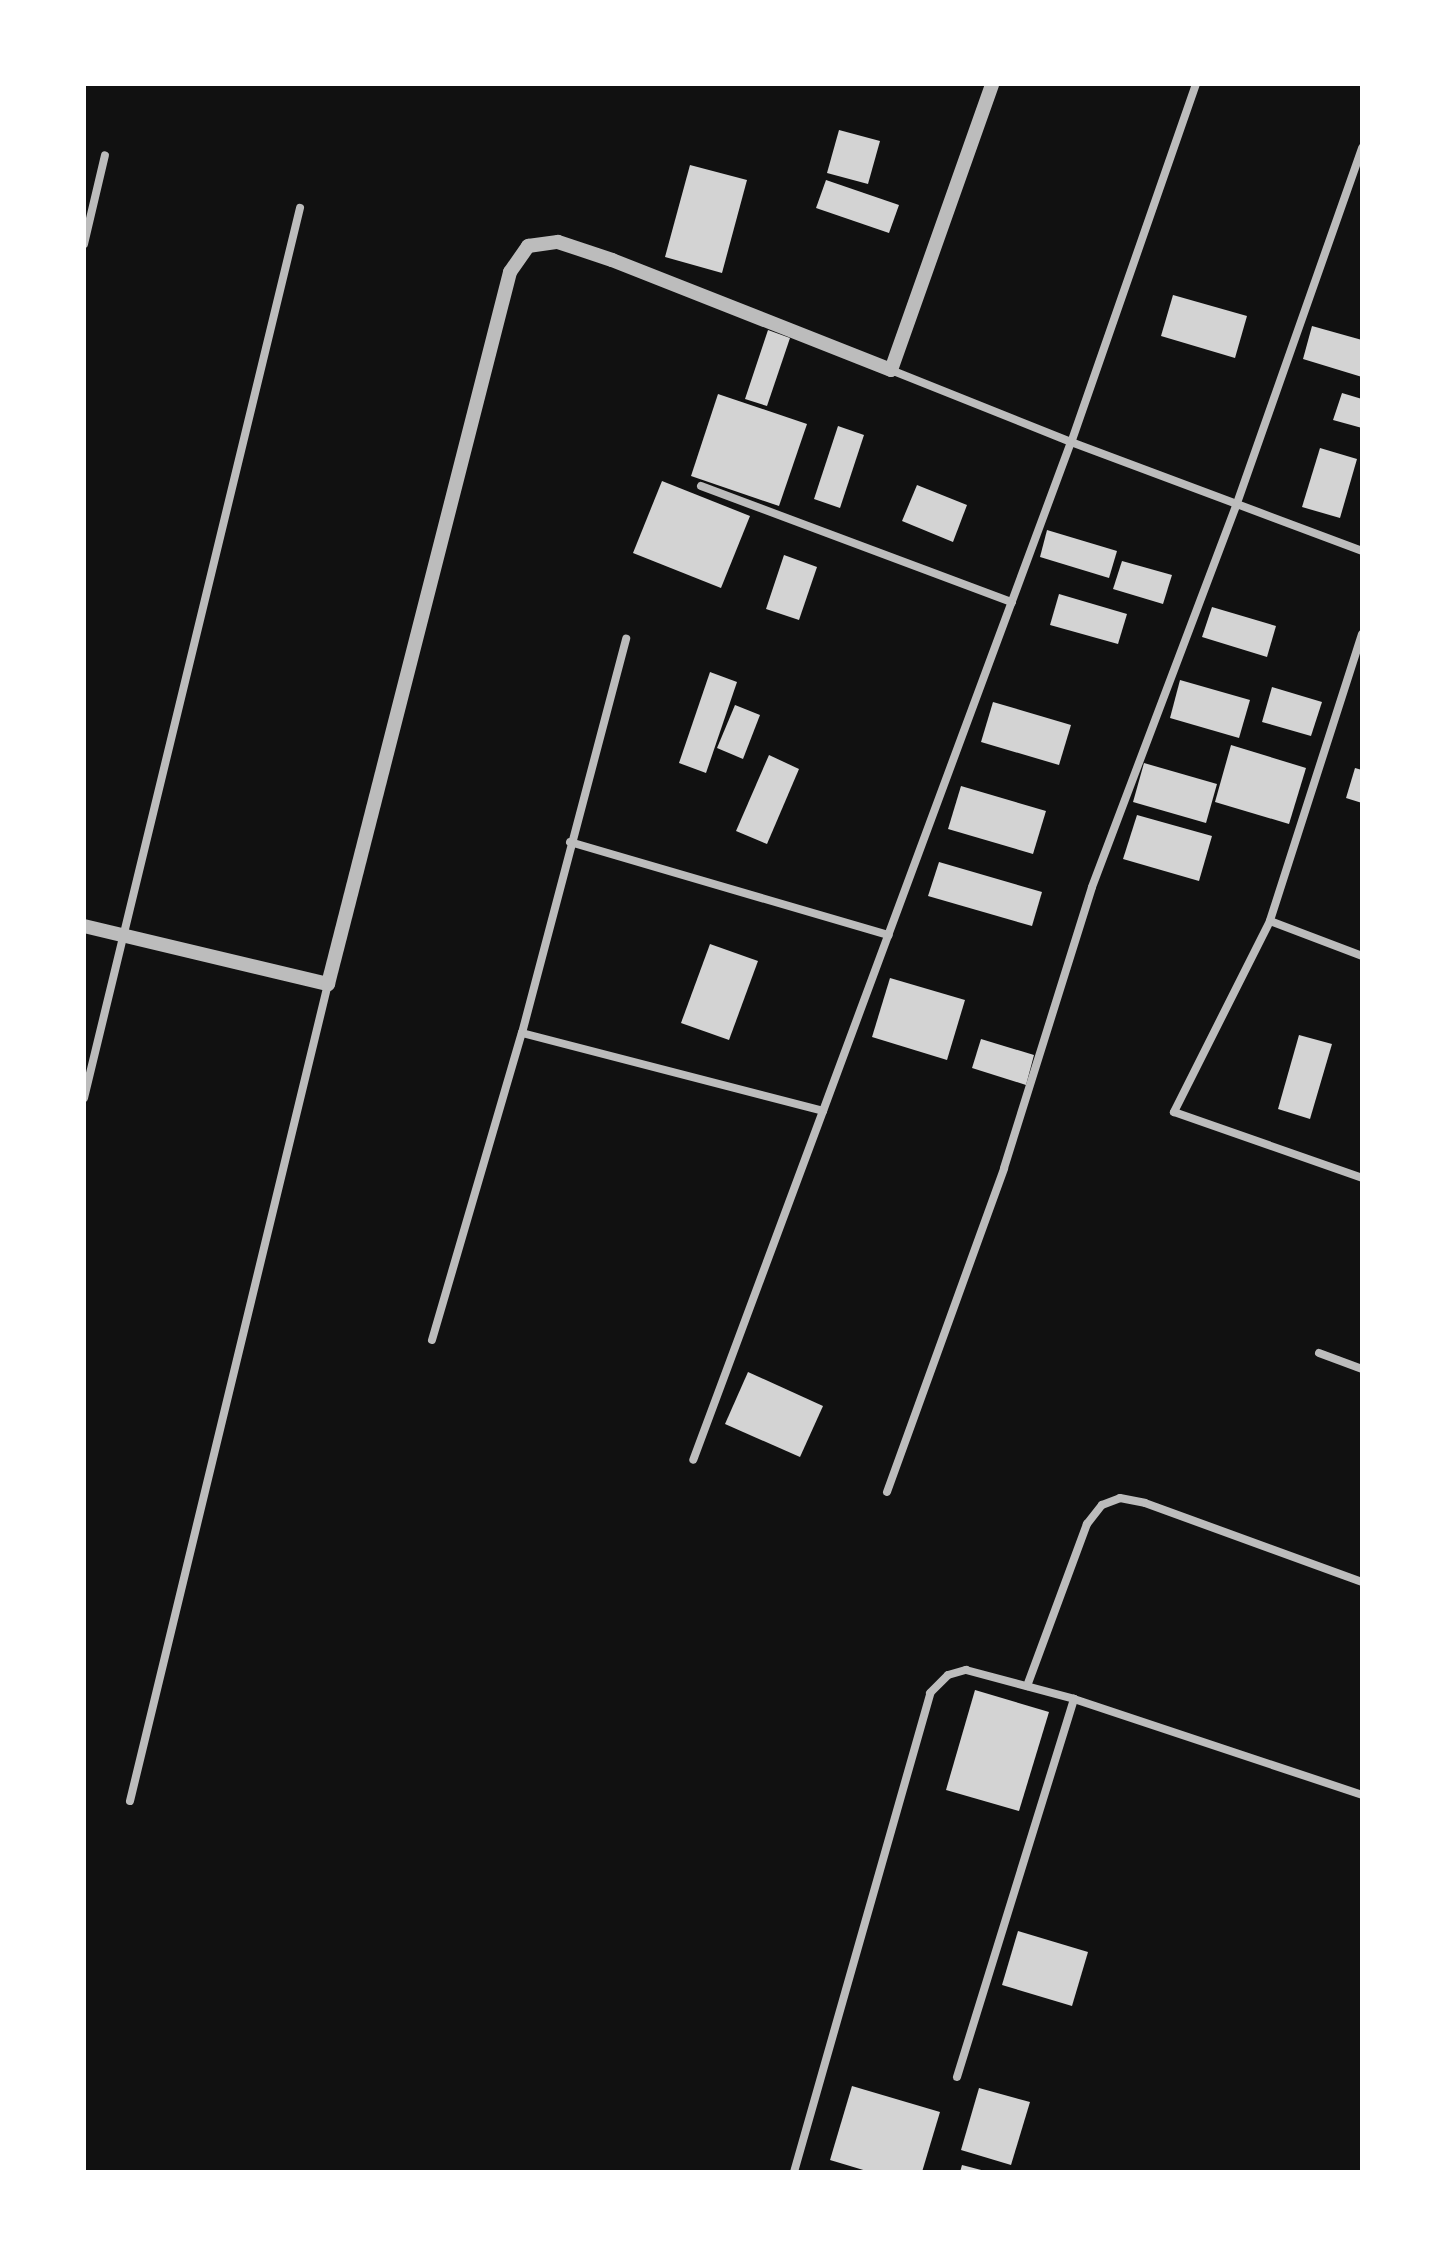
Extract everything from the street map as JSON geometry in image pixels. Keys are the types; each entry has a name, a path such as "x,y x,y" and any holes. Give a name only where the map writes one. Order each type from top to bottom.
{"street":[{"path":"891,370 992,84"},
{"path":"693,1460 1071,442 1196,84"},
{"path":"887,1492 1004,1168 1097,872 1236,506 1362,148"},
{"path":"84,244 105,155"},
{"path":"84,1098 300,208"},
{"path":"130,1801 328,984 510,272 528,246 558,242 612,260 1071,442 1362,551"},
{"path":"701,486 1012,602"},
{"path":"1362,634 1270,921 1174,1112 1362,1178"},
{"path":"432,1340 522,1033 626,638"},
{"path":"570,842 889,935"},
{"path":"1270,921 1362,956"},
{"path":"84,926 328,984"},
{"path":"522,1033 823,1111"},
{"path":"1319,1353 1362,1369"},
{"path":"1027,1686 1087,1524 1102,1505 1120,1498 1145,1503 1362,1582"},
{"path":"794,2172 930,1693 948,1675 966,1670 1074,1699 1362,1795"},
{"path":"957,2077 1074,1699"}],"building":[{"path":"839,130 880,141 868,184 827,173"},
{"path":"690,165 747,180 722,273 665,257"},
{"path":"826,180 899,205 889,233 816,208"},
{"path":"1173,295 1247,316 1235,358 1161,336"},
{"path":"1312,326 1362,340 1362,377 1303,359"},
{"path":"768,330 790,338 767,406 745,399"},
{"path":"1342,393 1362,399 1362,428 1333,420"},
{"path":"718,394 807,424 779,506 691,476"},
{"path":"838,426 864,435 840,508 814,499"},
{"path":"1320,448 1357,459 1340,518 1302,507"},
{"path":"662,481 750,516 721,588 633,553"},
{"path":"917,485 967,505 953,542 902,521"},
{"path":"1047,530 1117,551 1109,578 1040,557"},
{"path":"784,555 817,567 799,620 766,609"},
{"path":"1122,561 1172,575 1163,604 1113,589"},
{"path":"1059,594 1127,614 1118,644 1050,625"},
{"path":"1212,607 1276,626 1267,657 1202,637"},
{"path":"710,672 737,682 706,773 679,763"},
{"path":"1180,680 1250,700 1239,738 1170,718"},
{"path":"1272,687 1322,702 1311,736 1262,722"},
{"path":"993,702 1071,725 1059,765 981,742"},
{"path":"735,705 760,715 743,759 717,748"},
{"path":"1231,745 1306,768 1289,824 1215,802"},
{"path":"769,755 799,769 767,844 736,831"},
{"path":"1144,763 1217,784 1206,823 1133,802"},
{"path":"1355,768 1362,770 1362,803 1346,798"},
{"path":"961,786 1046,811 1033,854 948,829"},
{"path":"1137,815 1212,836 1199,881 1123,859"},
{"path":"939,862 1042,892 1032,926 928,896"},
{"path":"710,944 758,961 729,1040 681,1023"},
{"path":"890,978 965,1000 947,1060 872,1037"},
{"path":"1299,1035 1332,1044 1310,1119 1278,1109"},
{"path":"981,1039 1034,1055 1026,1085 972,1068"},
{"path":"748,1372 823,1406 800,1457 725,1424"},
{"path":"975,1690 1049,1712 1019,1811 946,1790"},
{"path":"1018,1931 1088,1952 1072,2006 1002,1985"},
{"path":"852,2086 940,2112 922,2172 870,2172 830,2160"},
{"path":"979,2088 1030,2102 1011,2165 961,2150"},
{"path":"962,2165 985,2171 985,2172 960,2172"}]}
